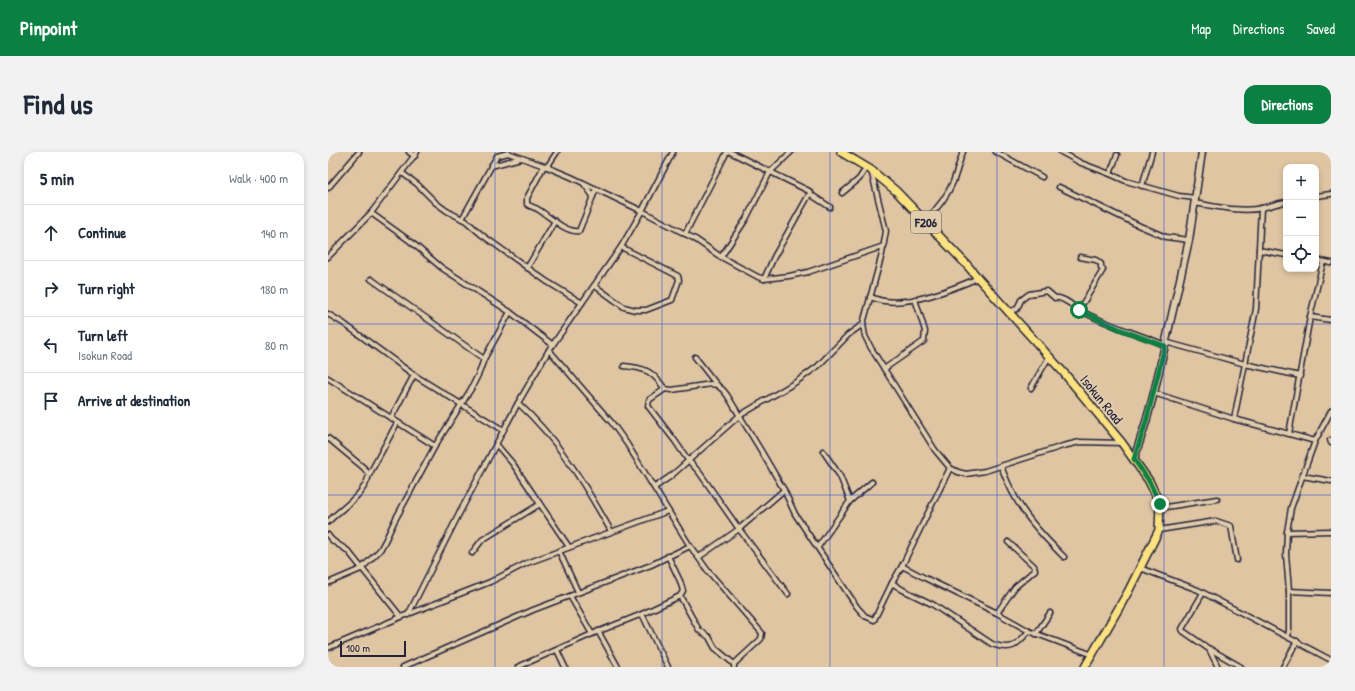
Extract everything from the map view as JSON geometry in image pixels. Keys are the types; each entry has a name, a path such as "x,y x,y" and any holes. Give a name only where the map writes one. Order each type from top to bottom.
{"main road":[{"name":"F206","path":"841,152 849,154 896,191 967,265 1005,308"},
{"name":"Isokun Road","path":"1005,308 1064,373 1122,443 1156,492 1160,508 1159,530 1128,592 1086,667"}],"street":[{"path":"328,188 359,152"},
{"path":"328,257 371,213 402,173 416,154 409,152"},
{"path":"557,152 545,166 526,202 528,206 537,209 571,230 579,231 596,189"},
{"path":"408,615 518,403 553,345 621,247 673,152"},
{"path":"685,234 729,152 810,193 830,207"},
{"path":"721,258 746,219 770,172 790,152"},
{"path":"925,221 936,209 953,183 962,152"},
{"path":"996,152 1042,177"},
{"path":"1061,152 1081,163 1126,182 1195,201 1233,209 1261,208 1283,202"},
{"path":"1142,186 1152,152"},
{"path":"1134,459 1154,393 1189,240 1202,152"},
{"path":"462,219 497,156 500,154 508,154 545,166 642,211 695,239 721,258 764,279 808,272 884,246"},
{"path":"1110,174 1117,155"},
{"path":"491,166 509,160 515,156"},
{"path":"509,160 517,160 522,158"},
{"path":"842,193 869,169 886,231 884,246 863,324 866,336 871,348 931,444 950,468 966,474 976,473 1080,442 1122,443"},
{"path":"402,173 417,184 436,203 447,211 474,227 482,235 546,281 582,303"},
{"path":"584,184 593,196"},
{"path":"1059,187 1166,237 1189,240"},
{"path":"764,279 774,257 810,193"},
{"path":"1319,196 1331,194"},
{"path":"1234,419 1256,309 1261,208"},
{"path":"371,213 410,241 442,268 510,312 553,345"},
{"path":"527,268 555,221"},
{"path":"595,286 624,307 635,310 646,310 670,301 674,297 679,280 678,276 621,247"},
{"path":"1259,250 1283,254"},
{"path":"1079,310 1103,270 1101,264 1096,260 1080,257"},
{"path":"1319,261 1331,263"},
{"path":"1289,434 1310,317 1323,262"},
{"path":"870,297 892,302 915,299 954,289 978,278"},
{"path":"371,279 484,359"},
{"path":"1005,308 1011,311 1016,309 1021,300 1029,294 1044,291 1051,293 1055,298 1060,298 1079,310 1119,329 1165,344 1300,376"},
{"path":"884,369 924,341 925,331 915,299"},
{"path":"328,583 362,569 380,550 435,446 479,373 484,359 510,312"},
{"path":"328,314 343,323 414,375 503,430"},
{"path":"1310,317 1331,320"},
{"path":"655,487 671,476 739,416 796,382 818,366 848,335 863,324"},
{"path":"550,350 612,423 655,487 690,546 723,589 762,633 761,639 734,665 715,648 709,637 699,630 680,596"},
{"path":"695,357 717,385 724,390 784,490 795,514 818,546 856,607 865,616 874,620 950,468"},
{"path":"1030,388 1049,357"},
{"path":"624,366 647,370 657,378 665,389"},
{"path":"391,418 414,375"},
{"path":"328,378 435,446"},
{"path":"717,385 711,384 672,390 665,389 649,400 648,406 688,460 699,472 739,530 788,594"},
{"path":"1154,393 1234,419 1315,441"},
{"path":"518,403 533,416 565,456 611,531"},
{"path":"1288,636 1289,592 1286,554 1287,532 1291,508 1315,441 1331,411"},
{"path":"328,522 349,505 367,484 369,475 397,423"},
{"path":"328,438 364,468 369,475"},
{"path":"496,444 513,464 569,547"},
{"path":"823,451 840,476 850,501"},
{"path":"364,468 375,464"},
{"path":"1001,466 1008,484 1025,515 1040,533 1064,557"},
{"path":"1302,476 1331,481"},
{"path":"818,546 850,501 872,482"},
{"path":"699,557 739,530 784,490"},
{"path":"1160,508 1217,499"},
{"path":"472,553 482,540 540,504"},
{"path":"328,648 490,582 527,563 668,511"},
{"path":"1159,530 1219,521 1231,526 1237,560"},
{"path":"1287,532 1331,531"},
{"path":"328,535 330,540 348,551 401,617"},
{"path":"997,613 1015,587 1035,570 1034,566 1008,542"},
{"path":"403,667 410,666 532,610 651,565 690,546"},
{"path":"559,551 578,592"},
{"path":"518,667 598,631 642,614 680,596 683,591 680,581 668,556"},
{"path":"902,566 997,613 1029,631 1093,655"},
{"path":"1140,568 1203,593 1288,636 1331,660"},
{"path":"892,583 932,604 1000,648 1018,644 1029,631"},
{"path":"1289,592 1331,593"},
{"path":"1203,593 1182,629 1184,632 1209,649 1241,667"},
{"path":"570,596 592,634"},
{"path":"1036,634 1050,613"},
{"path":"642,614 668,667"},
{"path":"598,631 618,667"},
{"path":"1283,667 1296,641"},
{"path":"1209,649 1218,667"},
{"path":"557,650 565,667"}],"route":[{"path":"1079,310 1119,329 1158,342 1165,346 1154,393 1134,459 1156,492 1160,504"}]}
